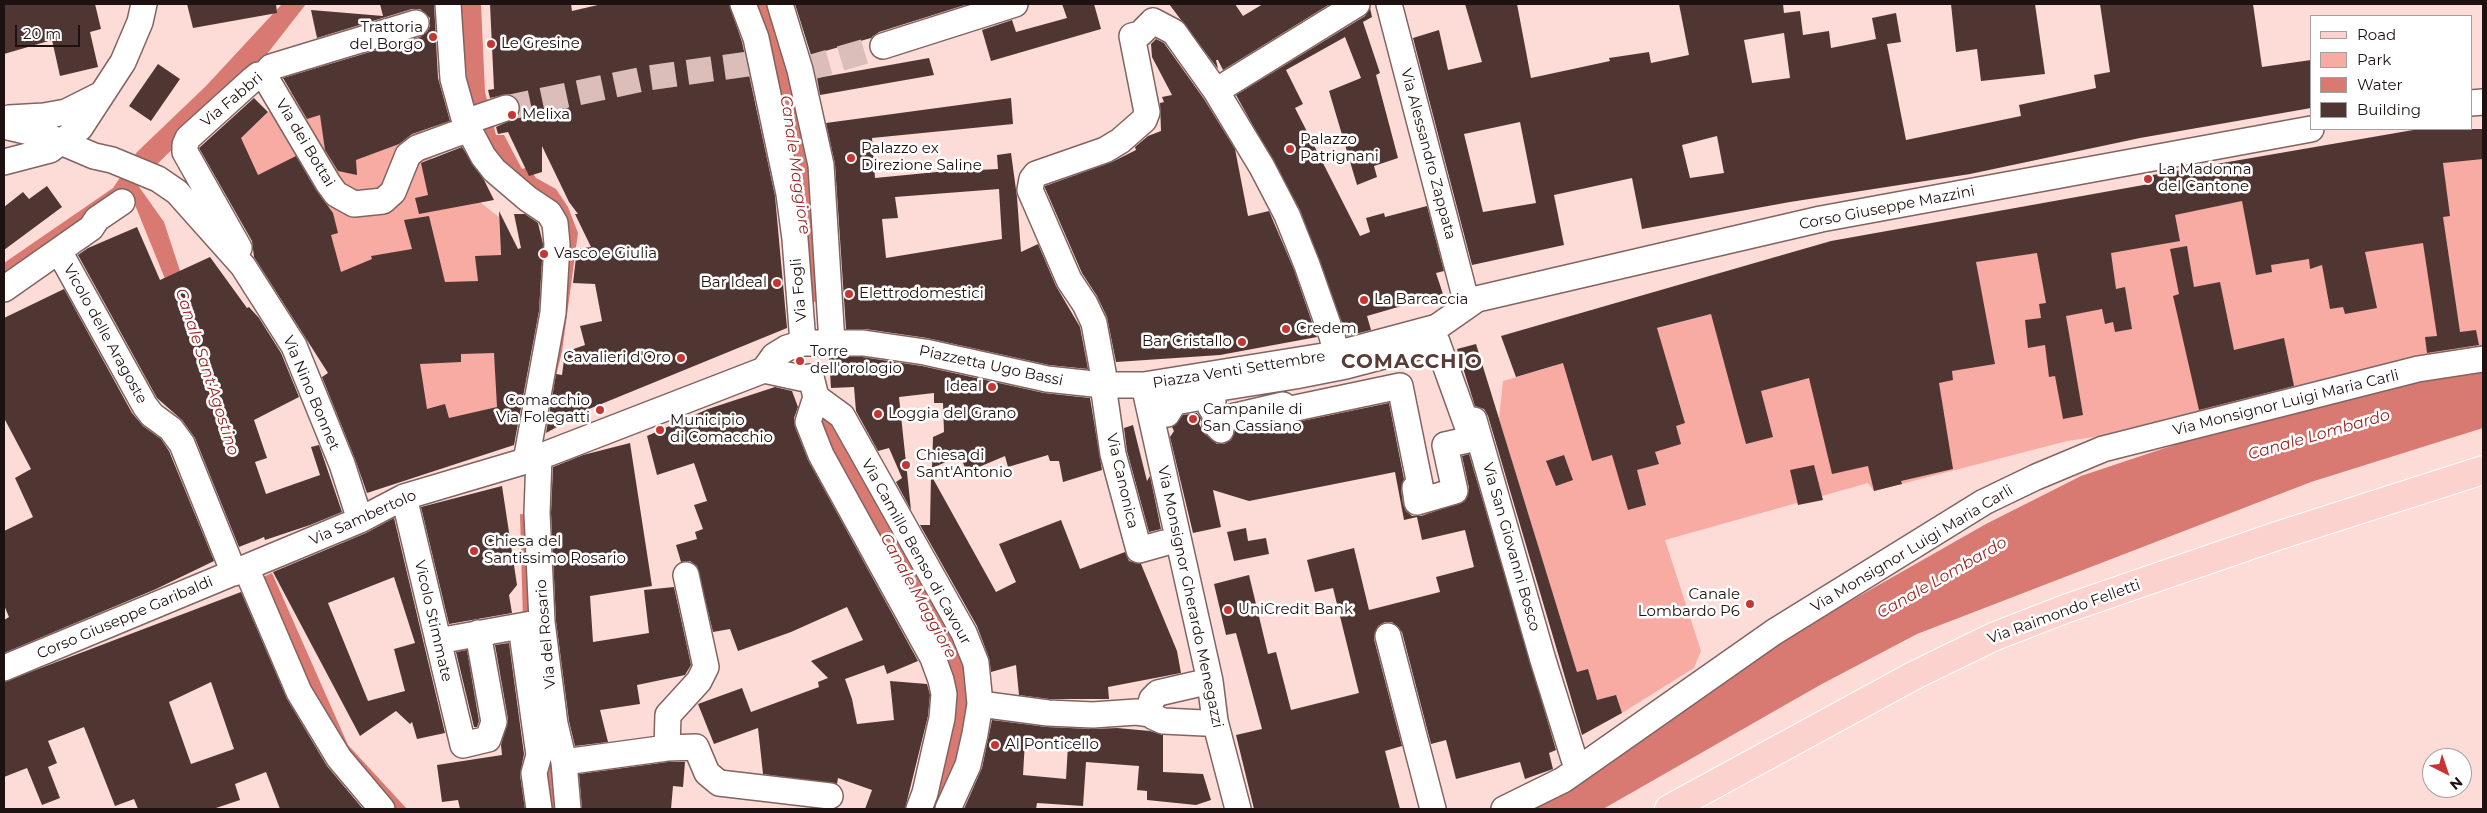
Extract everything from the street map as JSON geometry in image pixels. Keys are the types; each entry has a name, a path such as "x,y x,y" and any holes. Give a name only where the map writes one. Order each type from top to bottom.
{"main road":[{"name":"Via Raimondo Felletti","path":"1669,809 1913,676 1992,637 2065,609 2277,536 2483,470"}],"street":[{"path":"4,162 50,150 80,128 123,62 140,22 144,4"},
{"path":"448,4 453,78 467,126"},
{"name":"Via Fogli","path":"743,4 756,38 789,194 796,248 815,343"},
{"name":"Via Fogli","path":"780,4 802,70 821,165 815,343"},
{"path":"883,46 1015,4"},
{"path":"1216,91 1357,4"},
{"name":"Via Alessandro Zappata","path":"1389,4 1468,304"},
{"path":"1122,385 1104,372 1094,323 1085,304 1069,280 1041,218 1030,190 1030,184 1032,179 1041,172 1105,150 1120,141 1144,120 1147,112 1132,36 1144,31 1151,12 1174,32 1216,91 1262,167 1287,215 1307,265 1332,336 1336,354"},
{"name":"Via Fabbri","path":"243,266 238,242 185,152 184,145 188,138 252,80 258,75 264,75 271,67 416,23"},
{"name":"Via dei Bottai","path":"264,75 328,183 336,194 354,204 383,202 393,192 408,155 417,148 506,108"},
{"path":"4,118 44,116 98,103"},
{"name":"Via Nino Bonnet","path":"98,103 90,122 95,140 112,160"},
{"name":"Via Nino Bonnet","path":"4,126 47,136 94,156 112,160 158,179 177,192 243,266 294,346 342,464 360,520"},
{"name":"Via del Rosario","path":"467,126 483,156 494,170 528,199 549,213 555,223 557,244 553,313 533,458 537,513 530,624 564,762 568,809"},
{"name":"Corso Giuseppe Mazzini","path":"1468,304 1478,299 1821,219 2310,129"},
{"path":"4,289 91,228 96,219 122,202"},
{"name":"Vicolo delle Aragoste","path":"59,251 145,406 152,415 171,429 182,444 299,692 339,758 382,809"},
{"name":"Piazza Venti Settembre","path":"1122,385 1283,364 1336,354 1436,327 1468,304"},
{"name":"Via San Giovanni Bosco","path":"1436,327 1477,428 1543,660 1574,759 1580,768"},
{"name":"Piazza Venti Settembre","path":"1437,342 1472,439 1445,445 1455,491 1417,502 1415,488 1420,485 1400,386 1290,409 1285,413 1283,405 1219,420 1221,430 1215,424 1215,414 1210,406 1213,402 1200,394 1197,398 1181,401 1177,398 1166,414 1169,396 1313,372 1437,342"},
{"path":"813,387 801,378 764,370 780,352 815,343 818,368 808,422 821,455 933,658 943,680 942,718 925,794 919,809"},
{"name":"Piazzetta Ugo Bassi","path":"815,343 863,343 925,352 1047,379 1122,385"},
{"name":"Via Monsignor Luigi Maria Carli","path":"1504,809 1563,780 1760,640 1984,502 2036,477 2103,449 2418,369 2483,359"},
{"name":"Via Sambertolo","path":"240,570 360,520 404,497 533,458 764,370"},
{"name":"Via Canonica","path":"1122,385 1113,454 1139,550 1164,543"},
{"name":"Via Monsignor Gherardo Menegazzi","path":"1122,385 1210,681 1215,721 1238,809"},
{"name":"Via Camillo Benso di Cavour","path":"813,387 842,416 964,633 976,663 980,704 968,766 948,809"},
{"name":"Vicolo Stimmate","path":"404,497 462,745 488,740 494,722 478,633"},
{"name":"Corso Giuseppe Garibaldi","path":"4,668 240,570"},
{"path":"667,748 668,715 699,681 706,667 686,575"},
{"path":"438,641 530,624 540,755 534,773 539,809"},
{"path":"1388,636 1433,809"},
{"path":"1151,714 1149,705 1158,693 1210,681"},
{"path":"980,704 1048,713 1093,715 1136,712 1151,714 1162,721 1176,723 1215,721"},
{"path":"564,762 667,748 696,748 707,773 719,783 830,796"}],"green space":[{"path":"390,52 432,159 439,170 499,217 504,323 497,407 385,436 233,145 289,93 313,77"},
{"path":"2483,148 2483,348 2201,421 2067,441 1874,491 1868,483 1665,540 1701,651 1694,668 1622,713 1597,700 1577,672 1499,419 1503,381 1554,366 1564,354 1729,309 2292,187"}],"water":[{"name":"Canale Sant'Agostino","path":"282,4 306,4 260,63 137,184 164,222 198,326 262,538 253,542 236,479 172,296 133,200 4,277 4,263 113,188 137,152 206,86"},
{"path":"460,4 481,4 485,92 496,135 504,135 522,169 529,167 536,178 556,189 568,207 578,233 562,352 541,435 562,250 504,167 480,127 467,80"},
{"name":"Canale Maggiore","path":"746,4 772,4 804,108 821,301 805,303"},
{"name":"Canale Lombardo","path":"2483,371 2483,428 2311,482 1917,634 1820,685 1603,809 1524,809 1810,624 1986,524 2081,476 2213,432 2372,391"},
{"name":"Canale Maggiore","path":"830,417 963,652 971,711 942,809 922,809 949,703 816,421"},
{"path":"520,514 530,515 563,809 550,809 523,621"},
{"path":"272,573 348,745 407,809 391,809 335,742 261,578"}],"building":[{"path":"4,4 95,4 101,29 90,32 98,67 60,76 52,40 4,54"},
{"path":"187,4 276,4 277,13 193,28"},
{"path":"380,4 434,4 438,78 450,121 412,134 399,144 356,160 357,175 338,171 325,150 320,115 307,119 283,78 420,37 427,32 430,26 430,18 420,9 412,9 317,38 311,10 383,16"},
{"path":"490,4 571,4 572,11 602,4 729,4 742,42 775,196 787,328 589,409 546,433 556,374 562,375 565,352 585,345 580,326 602,321 595,284 573,283 577,249 591,247 575,214 578,214 569,202 542,146 542,172 529,176 508,132 498,134 496,127 516,118 520,110 516,98 509,94 490,98 488,90 494,89"},
{"path":"795,4 968,4 879,32 871,38 811,55"},
{"path":"1062,4 1094,4 1101,29 991,61 982,30 1012,20 1016,32 1067,18"},
{"path":"1169,4 1235,4 1243,16 1263,4 1330,4 1223,70 1218,60 1216,60 1218,69"},
{"path":"1465,4 1517,4 1531,78 1610,61 1609,58 1649,52 1651,63 1689,55 1679,4 1783,4 1784,13 1800,11 1803,35 1829,31 1831,48 1876,39 1872,18 1896,13 1901,42 1887,44 1906,140 2021,116 2019,105 2096,88 2094,75 2110,72 2100,4 2253,4 2262,67 2310,60 2310,108 2140,138 1970,174 1790,202 1642,229 1632,178 1554,195 1564,245 1472,265 1413,38 1439,30 1448,70 1482,62","holes":["1784,33 1790,78 1752,83 1744,40","1520,122 1536,203 1483,212 1464,134","1717,136 1724,173 1690,178 1682,145"]},
{"path":"1951,4 2035,4 2045,74 1981,81 1977,49 1956,52"},
{"path":"1370,8 1372,17 1363,22 1380,73 1376,75 1398,158 1374,166 1377,177 1357,185 1329,91 1361,78 1345,37 1286,70 1303,104 1295,108 1360,236 1370,232 1366,218 1384,213 1385,217 1427,206 1444,271 1436,273 1443,294 1367,316 1371,330 1347,336 1300,210 1236,95 1365,16"},
{"path":"1156,39 1164,43 1204,99 1235,149 1248,216 1269,211 1294,270 1317,337 1220,355 1116,362 1107,317 1097,296 1082,273 1045,186 1112,162 1136,150 1135,147 1148,136 1161,131 1160,103 1164,102 1162,97 1172,95 1152,57 1151,44"},
{"path":"929,58 934,75 820,95 817,78"},
{"path":"158,64 180,79 151,121 129,106"},
{"path":"254,98 268,112 241,138 258,175 296,156 316,190 333,213 338,233 331,235 341,272 372,259 371,256 412,249 404,220 429,216 445,282 478,281 475,256 501,255 499,211 518,249 521,248 514,214 525,214 538,223 543,244 539,311 514,445 367,493 322,377 328,373 254,257 252,241 199,148","holes":["494,353 497,407 449,418 445,404 427,409 420,364 461,362 461,354"]},
{"path":"1011,98 1013,124 872,138 875,178 978,168 978,170 998,169 997,155 1011,153 1017,197 1021,252 1038,244 1056,286 1080,327 1088,369 1049,365 927,338 865,329 846,329 835,164 826,123","holes":["999,189 1002,239 886,258 882,219 898,218 895,197"]},
{"path":"2483,129 2483,159 2443,163 2450,216 2443,217 2460,332 2476,330 2479,345 2427,353 2425,337 2437,336 2423,243 2365,252 2377,308 2345,314 2343,307 2330,309 2322,265 2310,269 2309,259 2271,265 2272,272 2256,275 2242,201 2175,215 2180,241 2111,253 2116,289 2125,287 2132,329 2115,332 2113,322 2105,324 2102,309 2066,316 2083,415 2063,419 2055,376 2049,377 2045,345 2028,348 2025,320 2041,318 2039,304 2046,303 2037,253 1976,262 1995,364 1952,371 1953,380 1939,383 1953,469 1901,481 1902,484 1874,491 1868,466 1832,474 1809,378 1761,391 1773,437 1746,444 1711,314 1657,328 1685,423 1676,426 1681,444 1655,452 1659,464 1637,470 1646,505 1628,510 1612,455 1592,461 1563,363 1516,377 1501,336 1831,241 2149,184 2147,176 2413,130"},
{"path":"462,147 484,180 494,200 419,214 415,198 428,195 421,163"},
{"path":"47,186 62,207 4,250 4,207 23,192 29,199"},
{"path":"137,227 160,280 210,257 247,308 249,307 259,318 281,353 299,397 254,420 267,458 255,462 266,494 320,475 311,447 319,445 342,512 310,525 265,540 264,537 239,547 195,438 182,420 157,398 78,255 88,248"},
{"path":"2187,246 2194,287 2220,282 2234,350 2284,338 2294,386 2199,410 2173,296 2179,294 2170,249"},
{"path":"64,289 132,413 143,426 161,439 169,451 214,561 156,589 4,653 4,620 9,617 4,605 4,531 33,517 15,478 31,469 4,418 4,318"},
{"path":"1476,344 1577,672 1588,669 1597,700 1616,695 1622,713 1582,735 1488,416 1484,409 1475,406 1457,349"},
{"path":"829,357 862,357 922,366 1044,393 1090,398 1102,470 1063,482 1059,461 1050,461 1048,455 1008,467 1005,456 967,472 960,456 932,468 933,437 944,432 943,403 934,403 934,393 899,397 911,510 896,482 902,478 889,448 878,451 856,411 854,387 831,388"},
{"path":"775,387 792,391 798,407 794,418 795,427 808,460 918,661 887,674 884,665 845,679 852,699 857,724 894,720 890,681 927,684 930,695 928,716 905,809 865,809 872,790 838,778 837,784 763,774 758,728 714,744 698,704 742,688 751,712 819,687 818,682 828,678 811,661 863,640 847,607 791,632 738,651 730,629 713,632 697,566 690,561 681,562 676,545 697,539 695,532 703,529 694,505 707,501 694,463 657,475 647,436 708,409"},
{"path":"1389,403 1404,479 1401,489 1403,504 1406,511 1412,516 1421,516 1465,501 1469,488 1462,456 1469,454 1556,750 1549,753 1553,769 1525,779 1520,762 1456,779 1446,740 1431,744 1402,632 1392,622 1385,622 1378,626 1374,639 1402,746 1385,751 1400,809 1254,809 1236,735 1262,729 1236,633 1226,635 1214,584 1249,575 1268,654 1276,652 1291,710 1359,693 1333,588 1315,592 1307,560 1354,548 1369,610 1440,592 1436,577 1474,567 1465,530 1422,540 1417,517 1404,520 1395,472 1249,501 1213,490 1221,527 1193,533 1170,437 1174,431 1172,427 1183,415 1197,413 1201,418 1199,424 1205,434 1217,444 1224,444 1231,440 1235,431 1274,422 1279,426 1287,427 1297,422"},
{"path":"1133,425 1147,481 1150,476 1161,529 1149,532 1127,451 1124,428"},
{"path":"630,443 652,586 590,596 593,642 649,633 644,590 674,587 691,665 685,675 637,685 640,704 600,710 608,742 575,746 569,721 556,621 551,513 553,467 583,455"},
{"path":"1564,455 1573,480 1556,486 1546,461"},
{"path":"1814,465 1823,500 1798,505 1790,470"},
{"path":"931,475 996,592 1016,582 999,544 1061,520 1080,569 1125,552 1129,561 1141,564 1177,651 1181,673 1108,687 1109,699 1049,699 1019,695 1016,665 991,672 989,658 977,626 920,525 930,525"},
{"name":"Chiesa del Santissimo Rosario","path":"502,486 517,585 509,595 512,613 449,624 421,507"},
{"path":"394,518 445,733 417,739 412,722 410,724 396,711 360,736 273,572 366,533","holes":["394,577 415,643 394,649 405,691 368,701 328,603"]},
{"path":"1246,528 1248,541 1266,538 1269,554 1234,561 1227,532"},
{"path":"241,592 287,699 327,766 363,809 280,809 266,772 235,784 240,800 213,809 138,809 134,799 115,806 84,727 48,741 57,763 48,767 60,798 42,805 27,768 4,777 4,682","holes":["211,682 234,749 191,764 169,702"]},
{"path":"509,643 524,754 520,775 525,809 460,809 458,800 442,802 437,765 502,755 501,745 508,719 495,645"},
{"path":"467,650 479,721 477,727 474,727 456,652"},
{"path":"992,720 1047,727 1117,728 1150,731 1163,735 1163,772 1203,774 1211,800 1196,805 1147,800 1147,791 1137,790 1139,766 1086,762 1083,806 1037,803 1036,809 964,809 982,768","holes":["1025,741 1068,745 1066,779 1023,775"]},
{"path":"668,762 685,762 683,787 673,786 671,809 582,809 579,774"}],"tunnel":[{"path":"805,69 883,46"},
{"path":"506,108 648,78 762,62"}],"place":[{"name":"Trattoria del Borgo","path":"433,37"},
{"name":"Le Gresine","path":"491,44"},
{"name":"Melixa","path":"512,115"},
{"name":"Palazzo Patrignani","path":"1290,149"},
{"name":"Palazzo ex Direzione Saline","path":"851,158"},
{"name":"La Madonna del Cantone","path":"2148,179"},
{"name":"Vasco e Giulia","path":"544,254"},
{"name":"Bar Ideal","path":"777,283"},
{"name":"Elettrodomestici","path":"849,294"},
{"name":"La Barcaccia","path":"1364,300"},
{"name":"Credem","path":"1286,329"},
{"name":"Bar Cristallo","path":"1242,342"},
{"name":"Cavalieri d'Oro","path":"681,358"},
{"name":"Torre dell'orologio","path":"800,361"},
{"name":"Ideal","path":"992,387"},
{"name":"Comacchio Via Folegatti","path":"600,410"},
{"name":"Loggia del Grano","path":"878,414"},
{"name":"Campanile di San Cassiano","path":"1193,419"},
{"name":"Municipio di Comacchio","path":"660,430"},
{"name":"Chiesa di Sant'Antonio","path":"906,465"},
{"name":"Chiesa del Santissimo Rosario","path":"474,551"},
{"name":"Canale Lombardo P6","path":"1750,604"},
{"name":"UniCredit Bank","path":"1228,610"},
{"name":"Al Ponticello","path":"995,745"}],"district":[{"name":"COMACCHIO","path":"1412,362"}]}
